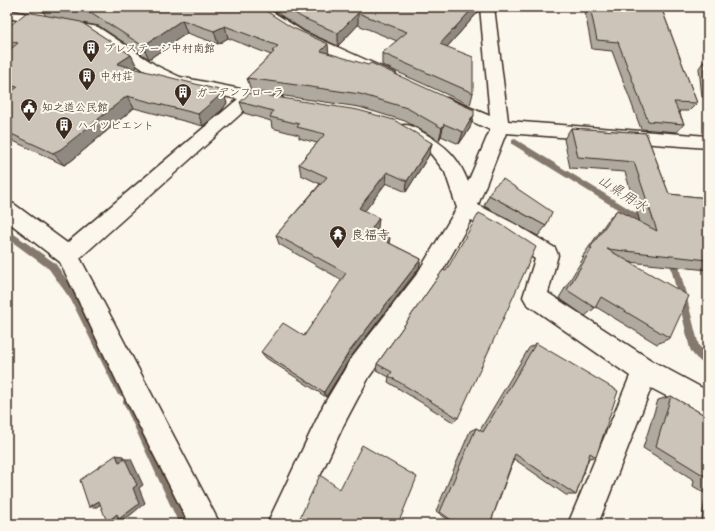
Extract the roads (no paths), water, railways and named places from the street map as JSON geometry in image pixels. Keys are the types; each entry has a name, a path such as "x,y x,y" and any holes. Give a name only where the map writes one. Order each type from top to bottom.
{"street":[{"path":"256,7 299,34 399,81"},
{"path":"282,524 334,414 360,368 425,281 467,208 500,127 487,7"},
{"path":"12,13 93,30 152,69 176,82 250,97 289,103"},
{"path":"68,256 250,97"},
{"path":"435,97 500,127 519,127 708,142"},
{"path":"392,124 399,126 437,149 454,170 467,208 508,230 547,255 535,297 645,371 708,405"},
{"path":"7,210 68,256 130,381 205,524"},
{"path":"583,524 645,371"}],"waterway":[{"name":"山県用水","path":"515,142 638,218 648,227"},
{"path":"7,233 52,266 74,297 122,391"},
{"name":"山県用水","path":"672,255 695,349 708,361"},
{"path":"128,402 185,524"}],"place":[{"name":"プレステージ中村南館","path":"91,63"},
{"name":"中村荘","path":"87,91"},
{"name":"ガーデンフローラ","path":"183,107"},
{"name":"知之道公民館","path":"29,122"},
{"name":"ハイツビエント","path":"64,140"},
{"name":"良福寺","path":"338,249"}]}
